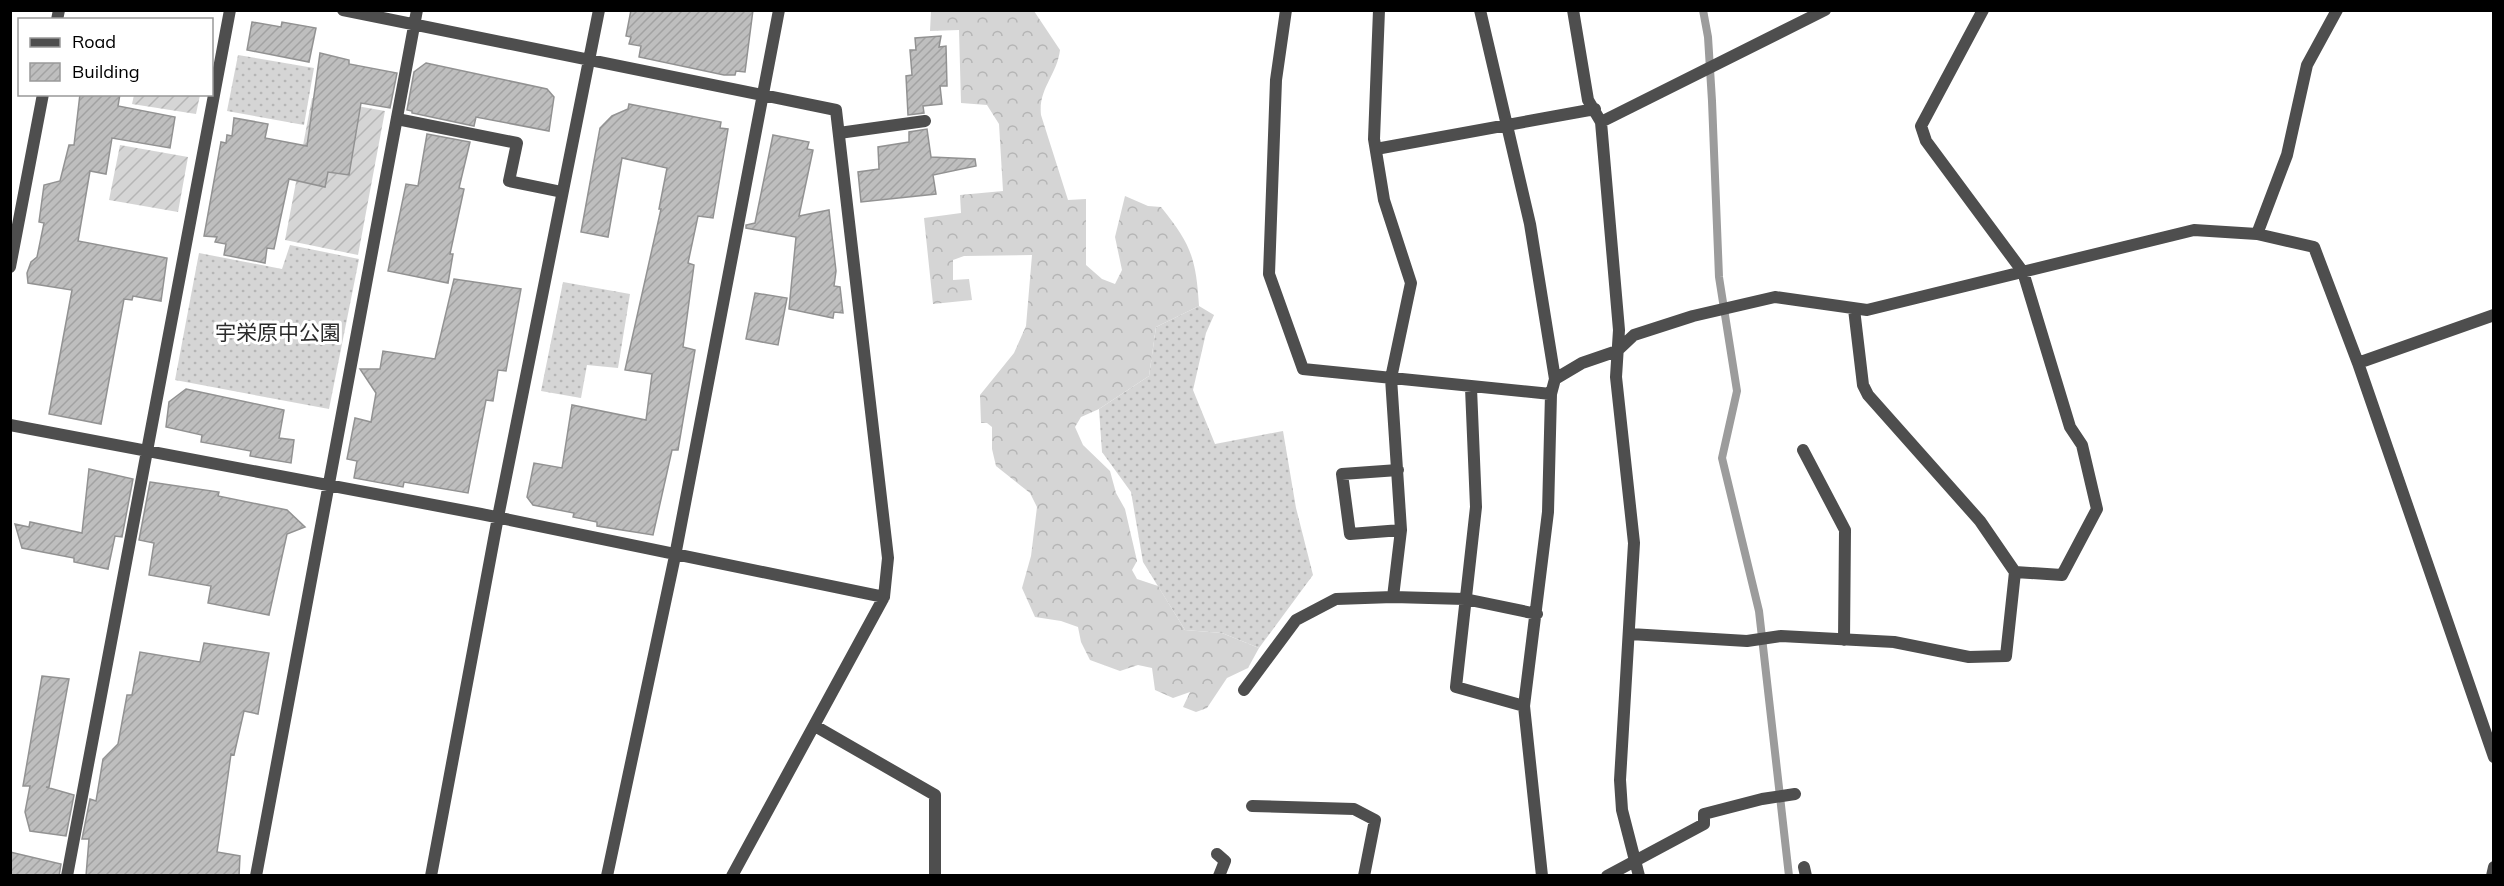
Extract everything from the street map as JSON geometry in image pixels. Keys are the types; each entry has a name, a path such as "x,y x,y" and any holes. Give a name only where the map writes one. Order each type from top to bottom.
{"street":[{"path":"67,876 230,10"},
{"path":"344,10 589,62 836,110 888,558 884,597 732,876"},
{"path":"256,876 417,10"},
{"path":"431,876 498,517 599,10"},
{"path":"607,876 675,556 779,10"},
{"path":"1286,10 1276,80 1269,274 1303,369 1471,388 1551,394"},
{"path":"1379,10 1376,149 1384,200 1410,283 1391,378 1401,530 1393,597"},
{"path":"1480,10 1509,125 1530,224 1556,379 1551,394 1548,512 1524,706 1542,876"},
{"path":"1573,10 1588,100 1601,122 1619,330 1616,377 1634,543 1620,780 1622,810 1639,876"},
{"path":"1601,122 1825,10"},
{"path":"1983,10 1922,126 1926,141 2023,272 2070,427 2082,445 2097,509 2062,575 2015,572"},
{"path":"2257,234 2287,155 2307,65 2337,10"},
{"path":"10,267 16,208 43,96"},
{"path":"1376,149 1595,109"},
{"path":"397,119 517,143 509,181 562,192"},
{"path":"839,133 925,121"},
{"path":"1556,379 1582,363 1617,351 1634,335 1707,313 1775,297 1867,310 2194,230 2257,234 2314,247 2358,363 2493,757"},
{"path":"1630,634 1747,641 1781,636 1894,642 1969,657 2006,657 2015,572 1980,521 1868,395 1861,374 1854,309"},
{"path":"2358,363 2493,315"},
{"path":"1471,388 1476,507 1456,687 1524,706"},
{"path":"10,425 498,517 675,556 884,597"},
{"path":"1803,450 1845,530 1844,640"},
{"path":"1398,470 1342,474 1350,534 1401,530"},
{"path":"1244,690 1296,620 1336,599 1393,597 1465,599 1537,614"},
{"path":"815,726 935,795 935,876"},
{"path":"1607,876 1704,824 1704,814 1762,799 1795,794"},
{"path":"1252,806 1354,808 1375,820 1364,876"},
{"path":"1217,854 1225,861 1219,876"},
{"path":"2492,876 2493,867"}],"green space":[{"path":"931,11 1034,11 1060,50 1042,97 1041,115 1068,200 1086,199 1086,265 1102,279 1115,284 1122,270 1115,237 1125,196 1148,206 1161,207 1179,231 1190,252 1196,275 1199,306 1156,327 1149,376 1099,409 1081,417 1075,427 1083,445 1110,471 1116,493 1125,509 1137,561 1132,570 1137,579 1158,586 1185,630 1222,633 1259,648 1248,668 1227,678 1207,708 1196,712 1183,707 1190,692 1173,698 1155,690 1152,668 1138,665 1120,671 1090,660 1081,642 1078,627 1061,621 1035,617 1022,588 1031,556 1037,507 1030,493 996,466 992,449 992,427 987,423 981,423 980,395 1014,353 1026,326 1032,255 964,256 953,260 953,280 969,279 972,300 933,304 924,218 961,213 960,195 1003,191 999,124 987,105 961,103 959,30 930,31"},
{"path":"238,55 314,68 304,125 227,111"},
{"path":"134,96 200,96 196,114 132,104"},
{"path":"312,98 385,111 358,255 285,240"},
{"path":"120,145 188,157 178,212 109,200"},
{"name":"宇栄原中公園","path":"290,245 359,259 329,409 175,380 199,253 282,269"},
{"path":"563,282 630,294 618,368 587,365 581,398 541,391"},
{"path":"1199,306 1214,315 1206,333 1193,390 1215,444 1283,431 1296,508 1313,575 1259,648 1222,633 1185,630 1143,562 1131,492 1102,452 1099,409 1149,376 1156,327"}],"building":[{"path":"631,10 753,10 745,72 736,71 735,75 724,75 639,57 641,46 629,44 631,37 626,36"},
{"path":"252,22 281,27 282,22 316,28 309,62 247,50"},
{"path":"941,36 939,47 946,46 947,86 940,86 942,104 923,106 924,113 908,115 906,76 912,75 910,50 916,50 915,38"},
{"path":"320,53 349,60 349,64 397,73 390,108 361,103 349,175 328,172 325,187 289,179 274,249 267,248 265,263 224,255 226,244 215,242 217,237 204,236 221,142 226,143 227,135 232,136 234,118 268,124 265,138 307,146"},
{"path":"426,63 547,89 554,97 549,131 476,117 474,126 412,113 407,110 414,72"},
{"path":"80,96 120,96 118,106 175,117 170,148 112,138 106,174 90,171 78,241 167,258 161,301 133,296 132,300 124,299 101,424 49,414 72,290 28,283 27,273 31,262 37,257 44,223 39,222 44,185 60,181 69,145 74,145"},
{"path":"629,104 721,122 720,128 728,129 713,218 698,216 688,263 694,265 683,347 695,350 678,450 672,450 653,535 597,526 597,522 573,517 574,513 533,505 527,497 534,463 562,468 572,405 646,420 652,374 625,370 661,209 659,209 667,168 622,158 608,237 581,232 600,128 612,116 628,109"},
{"path":"927,129 931,157 975,159 976,166 933,175 936,194 861,202 858,172 879,169 878,147 909,142 909,132"},
{"path":"427,134 470,142 459,188 464,189 450,254 453,254 448,283 388,271 406,184 418,186"},
{"path":"773,135 809,142 807,149 813,150 799,216 829,210 836,271 834,286 840,287 843,313 834,312 833,318 789,309 796,237 746,228 746,225 755,223"},
{"path":"454,279 521,289 506,371 498,370 493,401 486,400 468,493 404,482 403,487 354,478 357,461 347,459 355,418 371,422 376,393 360,369 380,369 383,351 435,359"},
{"path":"755,293 787,298 778,345 746,339"},
{"path":"186,389 284,410 279,438 294,440 291,463 250,456 251,451 201,442 202,435 166,427 169,402"},
{"path":"89,469 133,479 122,537 115,536 108,569 74,562 74,558 22,548 15,524 29,527 30,522 82,533"},
{"path":"150,482 219,492 218,496 287,510 305,527 287,534 269,615 208,603 211,586 149,575 154,543 139,540"},
{"path":"204,643 269,653 258,714 244,711 234,755 231,754 217,852 240,856 239,876 86,876 89,839 82,839 90,799 96,801 103,759 118,744 127,695 132,695 140,652 200,662"},
{"path":"42,676 69,679 49,787 46,787 74,795 66,836 30,831 25,812 30,786 23,786"},
{"path":"10,852 61,864 59,876 10,876"}],"waterway":[{"path":"1703,10 1708,37 1712,101 1719,277 1737,391 1722,458 1759,611 1789,876"}]}
